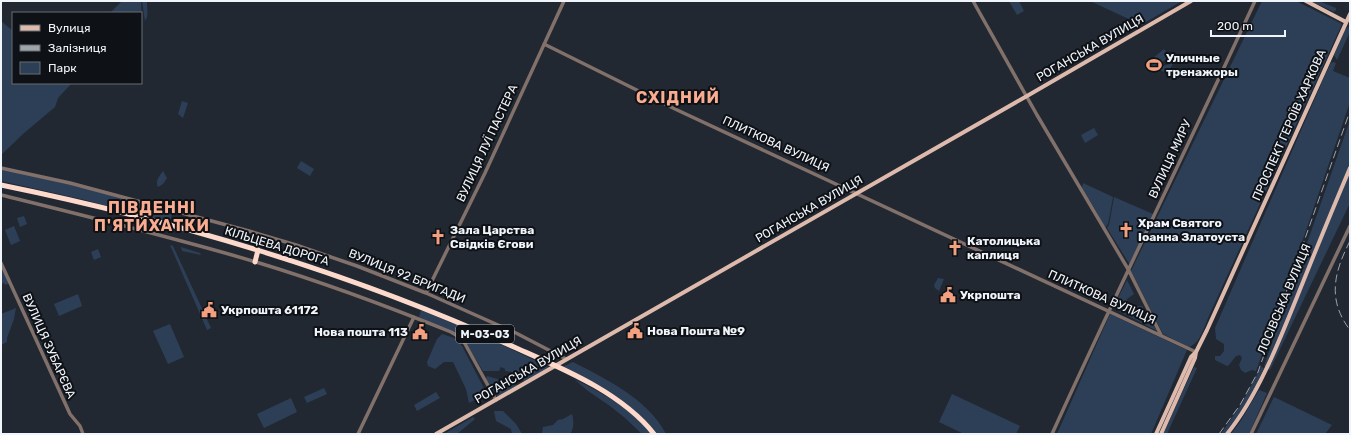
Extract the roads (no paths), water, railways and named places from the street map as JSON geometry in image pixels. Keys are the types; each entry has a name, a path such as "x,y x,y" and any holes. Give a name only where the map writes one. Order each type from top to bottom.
{"highway":[{"name":"КІЛЬЦЕВА ДОРОГА","path":"1,185 108,208 258,250 329,272 433,311 537,357 615,398 642,421 654,434"},
{"path":"255,262 258,250"}],"main road":[{"name":"РОГАНСЬКА ВУЛИЦЯ","path":"436,434 1191,1"},
{"path":"1306,1 1346,22"},
{"name":"ПРОСПЕКТ ГЕРОЇВ ХАРКОВА","path":"1161,434 1195,358 1196,352 1350,14"},
{"name":"ЛОСІВСЬКА ВУЛИЦЯ","path":"1227,434 1245,408 1258,385 1283,332 1350,168"},
{"name":"ПРОСПЕКТ ГЕРОЇВ ХАРКОВА","path":"1156,434 1191,357 1196,352"}],"street":[{"name":"ВУЛИЦЯ ЛУЇ ПАСТЕРА","path":"426,293 485,173 564,1"},
{"path":"973,1 1129,271 1161,335"},
{"name":"ВУЛИЦЯ МИРУ","path":"1052,434 1089,352 1129,271 1255,1"},
{"name":"ПЛИТКОВА ВУЛИЦЯ","path":"544,44 675,109 857,193 1034,278 1196,352"},
{"name":"ВУЛИЦЯ 92 БРИГАДИ","path":"1,168 70,183 296,245 357,266 426,293 516,333 566,359"},
{"path":"1,195 93,217 255,262 353,294 451,332 461,338 496,400"},
{"path":"1251,434 1350,226"},
{"name":"ВУЛИЦЯ ЗУБАРЄВА","path":"1,263 70,414 80,426 83,434"},
{"path":"358,434 414,317"}],"railway":[{"path":"1219,434 1240,405 1258,372 1350,111"},
{"path":"1350,241 1344,252 1335,286 1338,308 1350,330"}],"place":[{"name":"Уличные тренажоры","path":"1154,65"},
{"name":"Храм Святого Іоанна Златоуста","path":"1126,230"},
{"name":"Зала Царства Свідків Єгови","path":"438,237"},
{"name":"Католицька каплиця","path":"955,248"},
{"name":"Укрпошта","path":"948,295"},
{"name":"Укрпошта 61172","path":"209,310"},
{"name":"Нова Пошта №9","path":"635,331"},
{"name":"Нова пошта 113","path":"420,332"}],"district":[{"name":"СХІДНИЙ","path":"678,97"},
{"name":"ПІВДЕННІ П'ЯТИХАТКИ","path":"152,216"}]}
